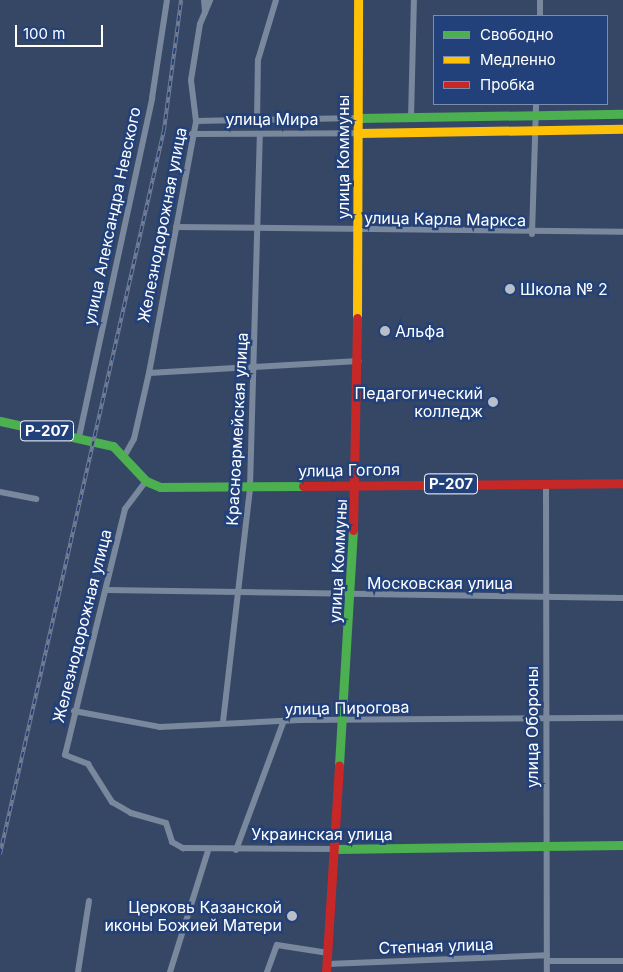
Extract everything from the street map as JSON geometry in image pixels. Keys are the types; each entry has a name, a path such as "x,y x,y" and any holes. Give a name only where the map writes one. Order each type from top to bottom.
{"street":[{"name":"улица Александра Невского","path":"79,437 152,98 167,0"},
{"path":"204,0 205,13"},
{"name":"Железнодорожная улица","path":"125,455 134,439 196,121 191,80 205,13 210,0"},
{"path":"257,121 258,60 276,0"},
{"name":"улица Коммуны","path":"326,968 345,722 356,485 359,361 358,0"},
{"path":"410,119 414,0"},
{"path":"540,0 540,15"},
{"path":"532,234 536,105"},
{"name":"улица Мира","path":"196,121 536,117 623,114"},
{"name":"улица Мира","path":"192,134 260,136 623,129"},
{"name":"Красноармейская улица","path":"223,722 241,592 250,487 256,370 255,229 260,136"},
{"name":"улица Карла Маркса","path":"176,228 532,234 623,232"},
{"path":"148,372 256,370 359,361"},
{"name":"Р-207","path":"0,421 94,441 125,455 146,481"},
{"name":"Железнодорожная улица","path":"64,755 107,590 127,504 146,481"},
{"name":"улица Гоголя","path":"146,481 160,487 623,483"},
{"name":"улица Обороны","path":"546,483 547,972"},
{"path":"0,492 36,499"},
{"name":"Московская улица","path":"107,590 351,596 623,598"},
{"name":"улица Пирогова","path":"74,711 160,728 223,722 283,723 623,718"},
{"path":"236,850 283,723"},
{"name":"Украинская улица","path":"64,755 88,764 112,802 131,813 161,820 178,846 208,851 623,846"},
{"path":"170,972 208,851"},
{"path":"78,972 89,901"},
{"path":"267,972 277,945 328,953"},
{"name":"Степная улица","path":"326,968 547,958 623,961"}],"railway":[{"path":"0,854 164,130 181,0"}],"traffic: fast":[{"path":"358,118 623,114"},
{"path":"0,421 113,446 146,481 160,487 303,486"},
{"path":"339,765 353,530"},
{"path":"336,849 623,845"}],"traffic: slow":[{"path":"357,318 358,0"},
{"path":"358,133 623,129"}],"traffic: jam":[{"path":"353,530 357,318"},
{"path":"303,486 623,483"},
{"path":"326,972 339,765"}],"place":[{"name":"Школа № 2","path":"510,289"},
{"name":"Альфа","path":"385,331"},
{"name":"Педагогический колледж","path":"493,402"},
{"name":"Церковь Казанской иконы Божией Матери","path":"292,916"}]}
